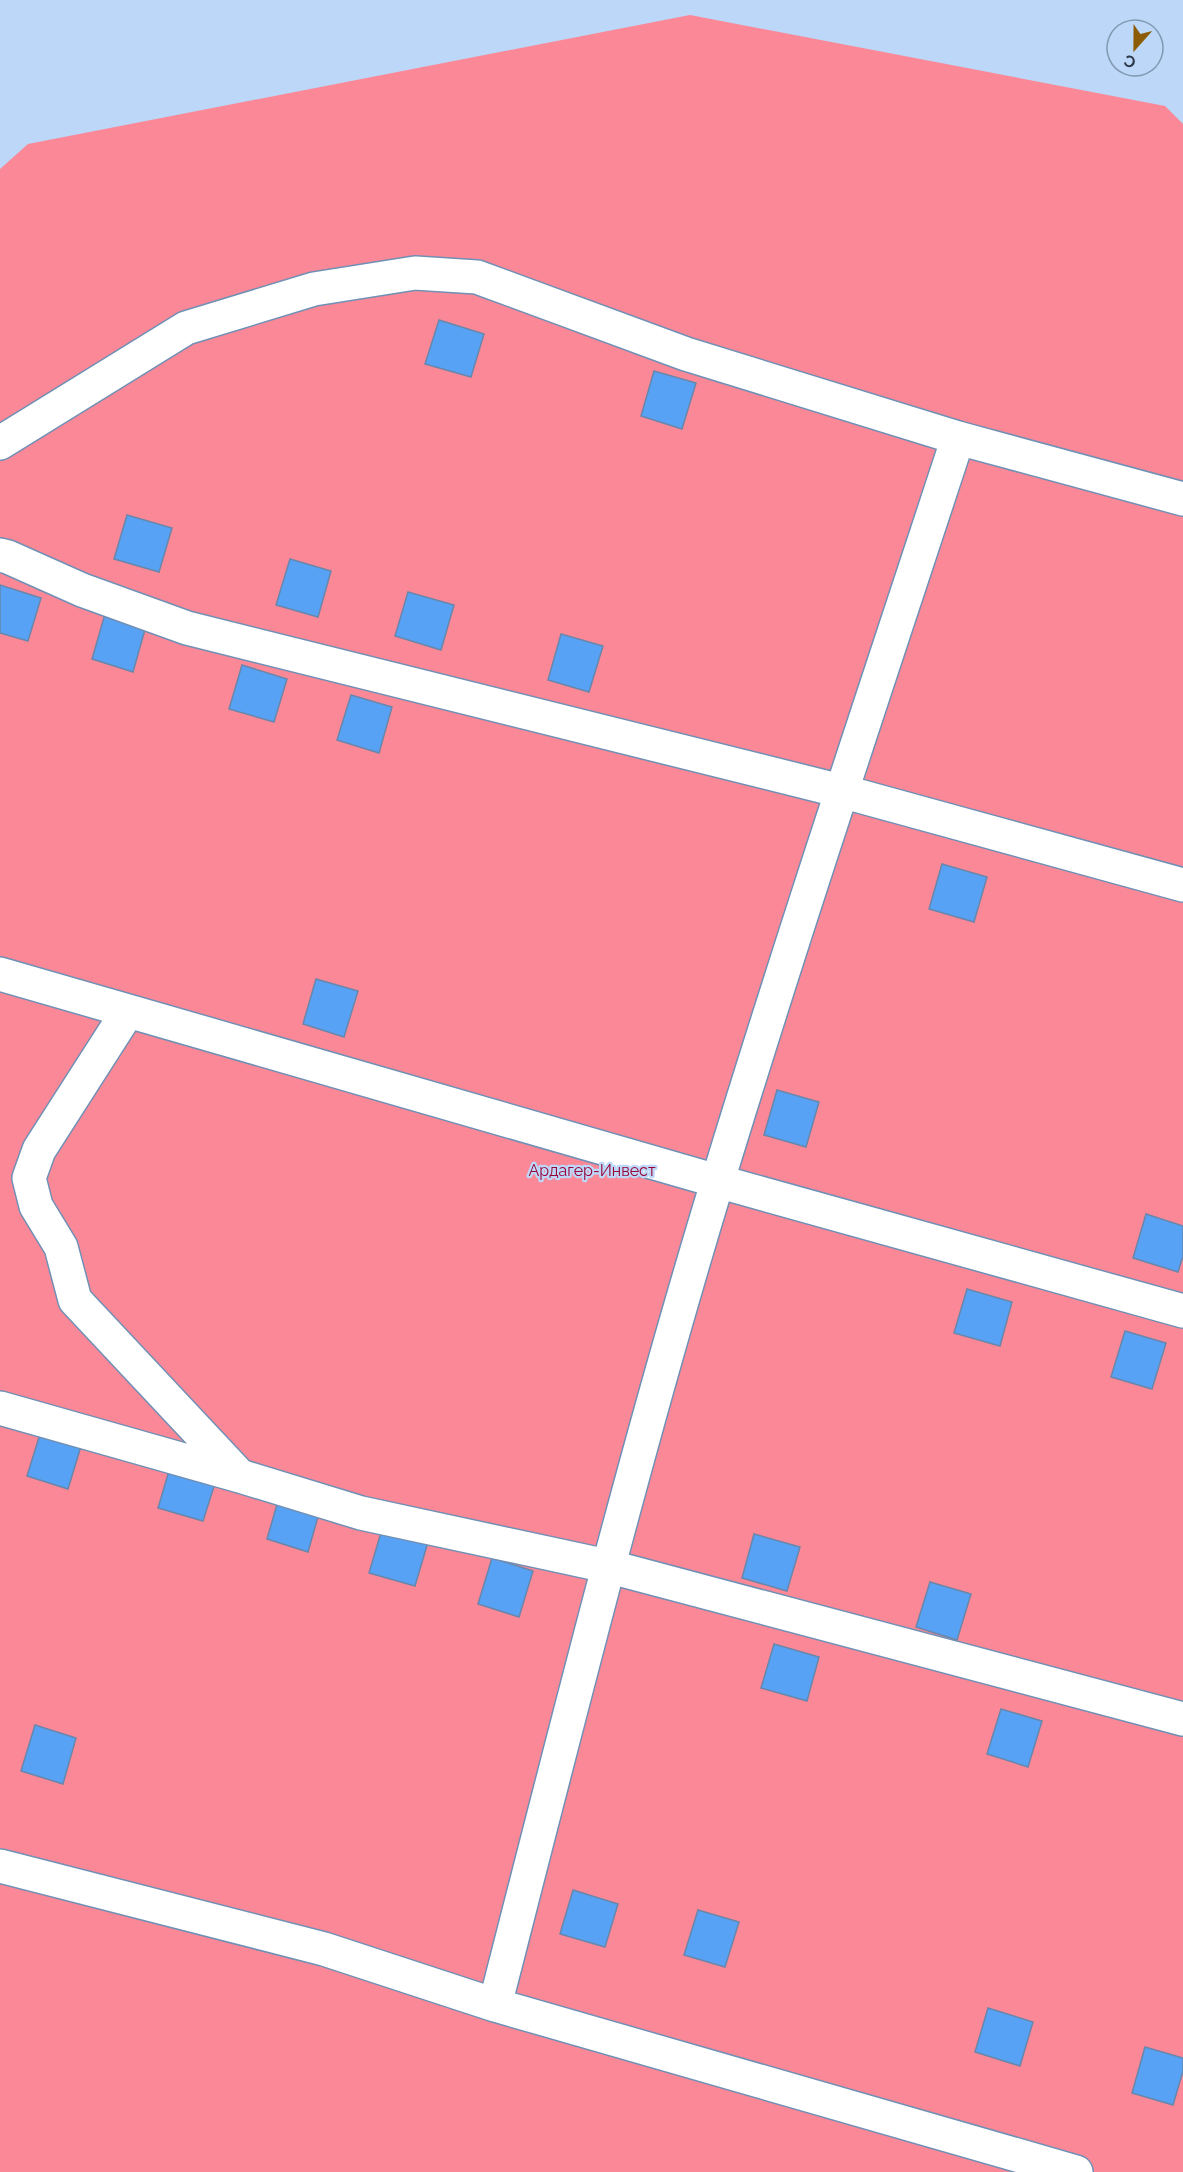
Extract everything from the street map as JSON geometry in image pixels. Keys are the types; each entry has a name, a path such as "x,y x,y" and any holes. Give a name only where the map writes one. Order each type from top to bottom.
{"street":[{"path":"0,442 186,328 314,289 415,273 477,277 686,354 958,438 1183,499"},
{"path":"495,2005 607,1566 717,1181 958,438"},
{"path":"0,555 8,556 82,590 187,628 842,791 1183,885"},
{"path":"0,975 717,1181 1183,1311"},
{"path":"128,1011 39,1150 29,1178 36,1206 61,1247 75,1300 240,1476"},
{"path":"0,1408 361,1513 607,1566 1183,1719"},
{"path":"0,1866 324,1949 495,2005 1076,2172"}],"green space":[{"name":"Ардагер-Инвест","path":"690,15 1165,106 1183,124 1183,2172 0,2172 0,169 28,144"}],"building":[{"path":"439,320 484,334 471,377 425,364"},
{"path":"654,371 696,383 682,429 641,416"},
{"path":"127,515 172,528 159,572 114,559"},
{"path":"290,559 331,571 318,617 276,605"},
{"path":"0,585 41,598 28,641 0,633"},
{"path":"408,592 454,605 441,650 395,636"},
{"path":"105,614 146,626 133,672 92,659"},
{"path":"561,634 603,646 589,692 548,680"},
{"path":"242,665 287,679 274,722 229,709"},
{"path":"351,695 392,707 379,753 337,740"},
{"path":"942,864 987,877 974,922 929,909"},
{"path":"316,979 358,991 344,1037 303,1024"},
{"path":"777,1090 819,1102 806,1147 764,1135"},
{"path":"1146,1214 1183,1226 1183,1256 1178,1272 1133,1258"},
{"path":"967,1289 1012,1302 1000,1346 954,1333"},
{"path":"1125,1331 1166,1343 1152,1389 1111,1377"},
{"path":"41,1431 82,1443 68,1489 27,1476"},
{"path":"171,1464 217,1477 203,1521 158,1508"},
{"path":"280,1494 321,1506 308,1552 267,1539"},
{"path":"382,1529 428,1542 415,1586 369,1573"},
{"path":"754,1534 800,1547 787,1591 742,1578"},
{"path":"492,1558 533,1571 519,1617 478,1604"},
{"path":"930,1582 971,1594 957,1640 916,1627"},
{"path":"774,1644 819,1657 807,1701 761,1688"},
{"path":"1001,1709 1042,1721 1028,1767 987,1754"},
{"path":"35,1725 76,1738 63,1784 21,1771"},
{"path":"573,1890 618,1904 605,1947 560,1934"},
{"path":"698,1910 739,1922 725,1967 684,1955"},
{"path":"988,2008 1033,2022 1020,2066 975,2052"},
{"path":"1145,2047 1183,2058 1183,2071 1173,2105 1132,2093"}]}
